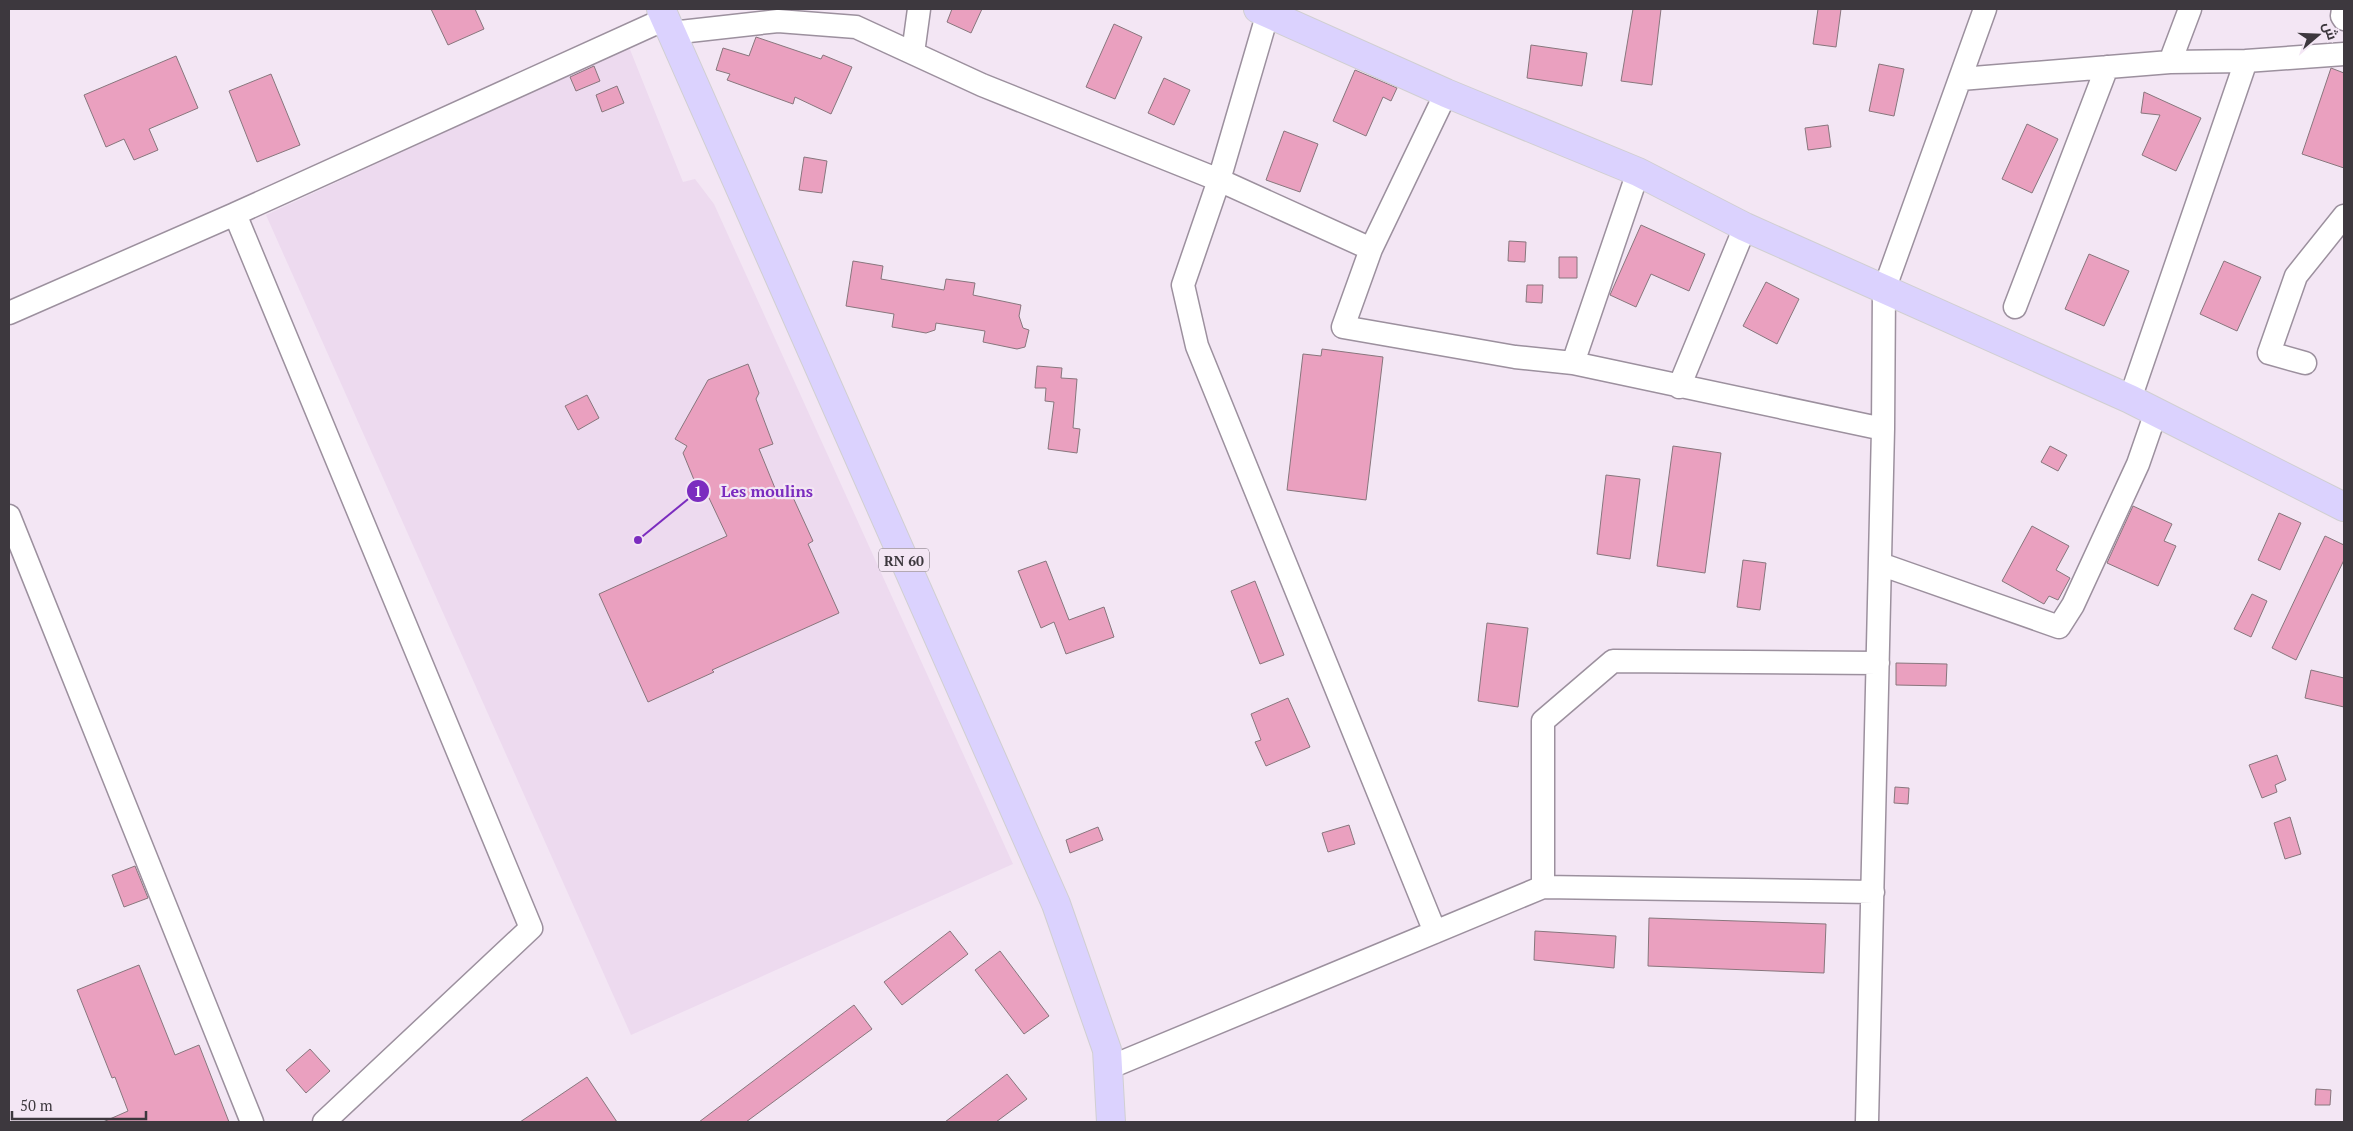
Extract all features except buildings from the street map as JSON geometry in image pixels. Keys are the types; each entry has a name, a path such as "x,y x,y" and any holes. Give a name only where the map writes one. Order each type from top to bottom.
{"main road":[{"path":"1265,10 1446,93 1638,172 1745,227 2130,399 2344,507"},
{"name":"RN 60","path":"666,20 1056,904 1107,1050 1111,1122"}],"street":[{"path":"913,53 919,9"},
{"path":"1868,1122 1883,430 1884,290 1985,9"},
{"path":"2170,62 2190,9"},
{"path":"2343,9 2342,16 2344,19"},
{"path":"1265,10 1219,180 1183,285 1197,346 1435,932"},
{"path":"9,313 235,214 666,20 778,21 856,28 982,85 1219,180 1371,249"},
{"path":"1961,79 2170,62 2246,61 2344,54"},
{"path":"2130,399 2246,61"},
{"path":"2015,307 2107,67"},
{"path":"1446,93 1371,249 1343,327 1515,357 1573,363 1883,430"},
{"path":"1573,363 1638,172"},
{"path":"235,214 531,928 324,1122"},
{"path":"2305,363 2269,353 2296,276 2344,216"},
{"path":"1679,387 1745,227"},
{"path":"1880,564 2059,627 2073,605 2138,464 2156,412"},
{"path":"9,516 252,1122"},
{"path":"1543,887 1543,721 1613,661 1878,663"},
{"path":"1108,1068 1543,887 1873,892"}],"shaded area":[{"path":"629,47 683,182 695,179 714,204 1013,864 631,1035 266,215"}],"place":[{"name":"Les moulins","path":"638,540"}]}
